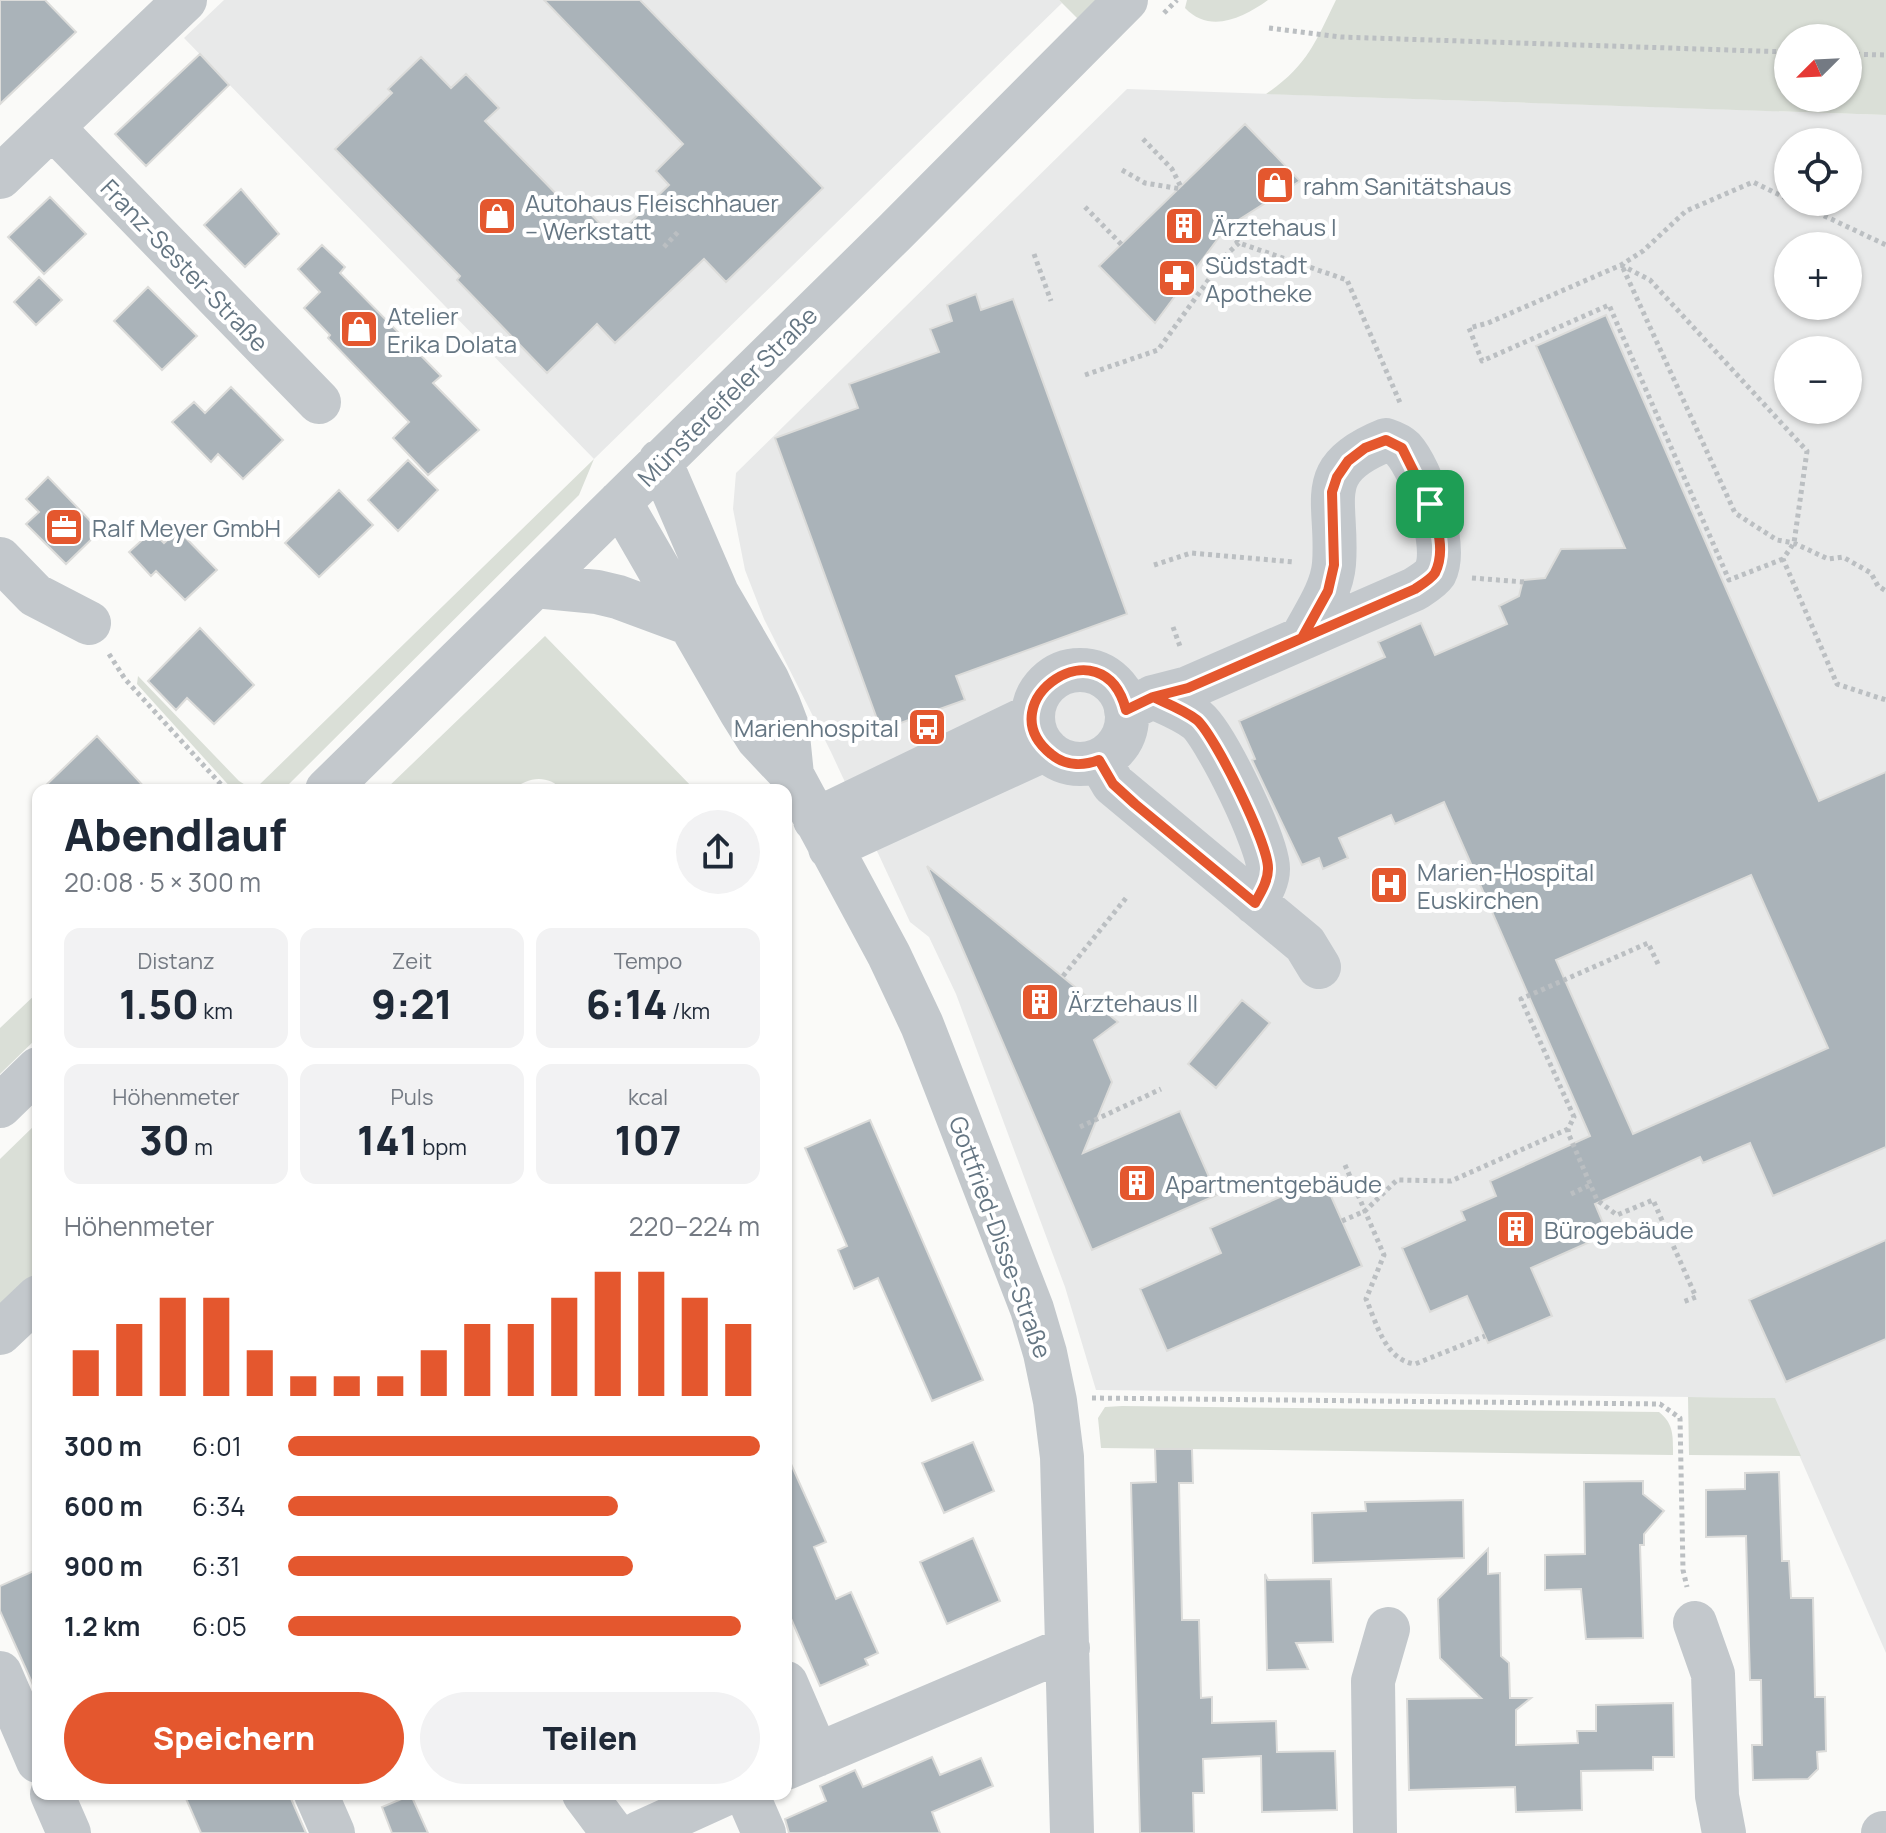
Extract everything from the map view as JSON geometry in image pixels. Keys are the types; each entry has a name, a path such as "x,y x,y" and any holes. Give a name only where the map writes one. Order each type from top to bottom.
{"street":[{"path":"0,177 185,0"},
{"name":"Münstereifeler Straße","path":"333,784 894,233 1126,0"},
{"name":"Franz-Sester-Straße","path":"52,127 319,402"},
{"name":"Gottfried-Disse-Straße","path":"660,461 717,593 762,669 779,705 787,726 792,775"},
{"name":"Gottfried-Disse-Straße","path":"620,502 758,739 792,775 889,955 922,1025 1032,1309 1055,1401 1062,1457 1072,1833"},
{"path":"0,559 35,595 89,623"},
{"path":"535,586 618,597 691,624"},
{"path":"1255,903 1265,885 1269,867 1230,770 1212,737 1198,721 1181,710 1140,703 1124,699 1111,682 1093,672 1074,670 1048,682 1037,698 1039,732 1053,756 1070,763 1090,763 1108,755 1121,739 1127,720 1140,703 1188,688 1302,638"},
{"path":"823,834 1039,732"},
{"path":"1099,760 1113,784 1305,944 1319,967"},
{"path":"0,1106 32,1075"},
{"path":"0,1333 32,1303"},
{"path":"1695,1623 1713,1674 1717,1796 1724,1833"},
{"path":"1375,1833 1373,1681 1388,1629"},
{"path":"792,1714 801,1761 1068,1648"},
{"path":"0,1673 32,1747"},
{"path":"55,1800 69,1833"},
{"path":"319,1800 333,1833"},
{"path":"588,1800 613,1833"},
{"path":"639,1833 712,1800"},
{"path":"750,1800 764,1833"}],"path":[{"path":"1269,28 1356,38 1774,52"},
{"path":"1862,54 1886,55"},
{"path":"1122,170 1145,183 1182,189 1172,169 1143,139"},
{"path":"1621,265 1650,280 1807,451 1794,543 1783,559 1729,580 1609,305 1482,361 1469,328 1488,323 1621,265 1643,251 1686,211 1753,182 1774,192"},
{"path":"1085,207 1122,245"},
{"path":"1825,216 1886,245"},
{"path":"1223,230 1239,243 1347,280 1407,419"},
{"path":"664,247 678,232"},
{"path":"1085,375 1158,350 1228,253 1239,243"},
{"path":"1034,254 1051,301"},
{"path":"1621,265 1638,296 1735,513 1777,540 1794,543 1828,559 1843,557 1871,573 1878,586 1886,591"},
{"path":"1783,559 1837,684 1886,700"},
{"path":"89,623 125,679 221,784"},
{"path":"1063,976 1126,898"},
{"path":"1658,964 1648,943 1521,999 1574,1117 1568,1129 1569,1135 1597,1200 1617,1215 1653,1200 1696,1297 1683,1302"},
{"path":"1080,1127 1161,1089"},
{"path":"1342,1221 1365,1211 1397,1180 1451,1181 1568,1129"},
{"path":"1345,1165 1384,1255 1366,1299 1394,1357 1404,1363 1415,1364 1485,1336"},
{"path":"1571,1194 1590,1185"},
{"path":"1055,1401 1111,1397 1660,1404 1680,1418 1683,1570 1695,1623"}],"shaded area":[{"path":"224,0 1059,0 1062,3 594,459 184,38"},
{"path":"1059,0 1097,0 1078,19"},
{"path":"1187,0 1268,0 1237,17 1216,22 1195,16 1185,8"},
{"path":"1336,0 1886,0 1886,115 1797,112 1862,112 1862,24 1774,24 1774,111 1266,94 1291,74 1315,41"},
{"name":"Marien-Hospital Euskirchen","path":"1127,89 1886,115 1886,1653 1774,1398 1096,1390 1065,1287 956,994 929,937 910,922 831,752 764,619 745,570 733,509 736,473"},
{"path":"594,459 579,495 289,784 260,784"},
{"path":"545,636 689,784 554,784 538,779 522,784 391,784"},
{"path":"138,676 244,784 228,784 137,684"},
{"path":"32,998 32,1043 0,1074 0,1028"},
{"path":"32,1128 32,1282 0,1312 0,1159"},
{"path":"1688,1397 1775,1398 1801,1456 1689,1455"},
{"path":"1105,1407 1659,1412 1670,1426 1673,1455 1101,1448 1098,1418"}],"building":[{"path":"0,0 45,0 76,32 0,104"},
{"path":"544,0 640,0 823,188 726,282 704,259 615,343 597,324 547,373 457,280 460,276 335,149 392,93 388,89 421,57 451,88 466,74 499,108 485,121 569,207 577,200 614,238 669,185 656,171 683,144"},
{"path":"200,54 229,85 146,166 115,134"},
{"name":"Ärztehaus I","path":"1245,124 1300,181 1226,228 1155,323 1099,266"},
{"path":"241,189 279,234 245,267 204,225"},
{"path":"50,197 86,234 44,274 8,237"},
{"path":"322,245 345,267 340,273 441,376 433,383 479,430 428,475 393,438 409,422 328,338 330,335 304,308 320,292 298,269"},
{"path":"39,277 62,300 36,325 14,302"},
{"path":"148,287 197,336 162,370 114,321"},
{"path":"976,294 981,310 1013,299 1127,614 956,676 965,700 881,730 775,438 858,408 849,384 939,352 930,329 952,321 947,305"},
{"path":"1606,315 1819,801 1886,772 1886,1147 1773,1196 1750,1143 1703,1163 1700,1157 1595,1204 1606,1230 1590,1238 1592,1241 1531,1268 1552,1316 1488,1343 1467,1296 1430,1312 1402,1248 1465,1220 1461,1211 1496,1196 1490,1181 1590,1136 1444,802 1395,824 1391,815 1339,838 1348,858 1323,869 1319,858 1302,865 1252,760 1255,759 1239,721 1385,657 1378,642 1421,623 1435,655 1507,624 1499,606 1519,596 1523,580 1545,578 1561,549 1625,548 1536,346","holes":["1751,875 1828,1048 1633,1134 1556,960"]},
{"path":"231,387 283,440 243,479 218,454 211,462 172,422 194,402 205,413"},
{"path":"408,460 438,490 398,531 368,500"},
{"path":"48,477 100,531 66,564 26,524 39,512 26,499"},
{"path":"339,490 373,525 319,577 285,543"},
{"path":"178,530 217,570 185,600 156,571 151,576 129,552 152,531 164,543"},
{"path":"200,628 254,685 214,724 187,698 176,710 148,681"},
{"path":"97,736 141,784 47,784"},
{"path":"927,866 1118,1022 1094,1040 1112,1082 1083,1153 1180,1111 1217,1195 1092,1250"},
{"path":"1242,1000 1270,1023 1216,1088 1188,1064"},
{"path":"870,1120 983,1380 932,1401 878,1278 854,1289 838,1250 847,1246 805,1148"},
{"path":"1323,1178 1362,1266 1167,1351 1140,1289 1221,1253 1210,1228"},
{"path":"1886,1240 1886,1339 1786,1382 1749,1300"},
{"path":"973,1442 994,1491 944,1513 922,1463"},
{"path":"1155,1449 1192,1449 1193,1483 1179,1483 1182,1620 1199,1620 1201,1698 1212,1697 1212,1723 1276,1721 1277,1752 1335,1751 1337,1810 1262,1812 1261,1756 1203,1759 1204,1793 1193,1793 1194,1833 1140,1833 1131,1483 1156,1482"},
{"path":"792,1466 826,1542 814,1547 836,1599 851,1592 878,1653 865,1659 868,1665 820,1686 792,1621"},
{"path":"1779,1472 1782,1561 1789,1561 1791,1598 1813,1598 1815,1697 1825,1697 1826,1751 1817,1752 1818,1769 1808,1779 1753,1780 1752,1745 1762,1745 1761,1680 1750,1680 1746,1536 1706,1537 1706,1490 1745,1489 1745,1473"},
{"path":"1643,1481 1643,1494 1664,1511 1644,1534 1644,1545 1640,1545 1643,1638 1586,1639 1581,1589 1545,1590 1545,1555 1585,1554 1584,1482"},
{"path":"1463,1500 1464,1558 1313,1563 1312,1513 1366,1511 1365,1502"},
{"path":"973,1538 1000,1601 947,1624 920,1562"},
{"path":"1488,1549 1488,1574 1500,1573 1501,1656 1509,1663 1510,1698 1531,1698 1516,1710 1516,1745 1578,1743 1577,1731 1596,1731 1596,1705 1673,1703 1674,1757 1653,1757 1653,1770 1581,1771 1582,1810 1516,1812 1515,1787 1409,1790 1407,1699 1481,1698 1440,1658 1438,1599"},
{"path":"32,1572 32,1683 0,1611 0,1586"},
{"path":"1265,1574 1268,1580 1331,1579 1333,1642 1296,1643 1308,1669 1267,1670"},
{"path":"932,1757 940,1775 981,1758 993,1786 932,1812 940,1833 789,1833 785,1819 826,1801 820,1786 855,1770 863,1787"},
{"path":"187,1800 292,1800 306,1833 201,1833"},
{"path":"399,1800 413,1800 428,1833 392,1833 382,1807"}],"place":[{"name":"rahm Sanitätshaus","path":"1275,185"},
{"name":"Autohaus Fleischhauer – Werkstatt","path":"497,216"},
{"name":"Ärztehaus I","path":"1184,226"},
{"name":"Südstadt Apotheke","path":"1177,278"},
{"name":"Atelier Erika Dolata","path":"359,329"},
{"name":"Ralf Meyer GmbH","path":"64,527"},
{"name":"Marienhospital","path":"927,727"},
{"name":"Marien-Hospital Euskirchen","path":"1389,885"},
{"name":"Ärztehaus II","path":"1040,1002"},
{"name":"Apartmentgebäude","path":"1137,1183"},
{"name":"Bürogebäude","path":"1516,1229"}],"route":[{"path":"1430,504 1402,448 1386,440 1365,448 1348,461 1337,477 1332,492 1334,565 1328,591 1302,638 1188,688 1153,697 1198,721 1212,737 1230,770 1269,867 1265,885 1255,903 1113,784 1099,760 1070,763 1053,756 1040,742 1034,725 1034,706 1048,682 1064,673 1084,670 1103,676 1118,690 1126,710 1153,697 1188,688 1415,589 1434,575 1440,553 1438,529 1430,504"}]}
